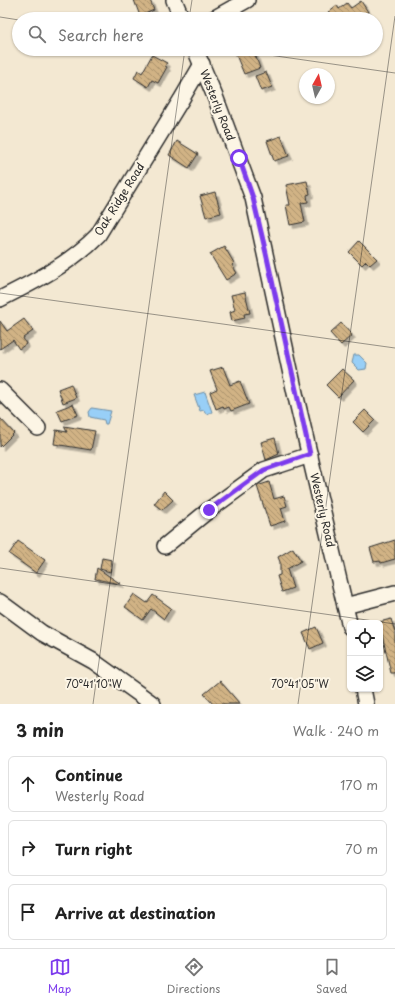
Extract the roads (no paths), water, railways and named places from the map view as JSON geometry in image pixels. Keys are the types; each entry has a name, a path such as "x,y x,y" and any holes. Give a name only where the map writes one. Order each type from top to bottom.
{"street":[{"path":"174,0 179,12"},
{"path":"226,12 247,0"},
{"name":"Westerly Road","path":"198,56 239,158 253,198 348,620"},
{"name":"Oak Ridge Road","path":"0,299 31,284 84,249 98,235 202,64"},
{"path":"0,390 38,428"},
{"path":"165,546 209,510 264,470 310,454"},
{"path":"345,606 395,593"},
{"path":"0,602 42,633 93,661 152,704"},
{"path":"364,692 366,704"}],"water":[{"path":"354,355 359,355 367,363 366,369 359,370 352,363"},
{"path":"205,392 212,412 206,414 204,410 200,411 194,395"},
{"path":"92,408 111,411 107,424 105,424 104,420 90,417 89,412"}]}
